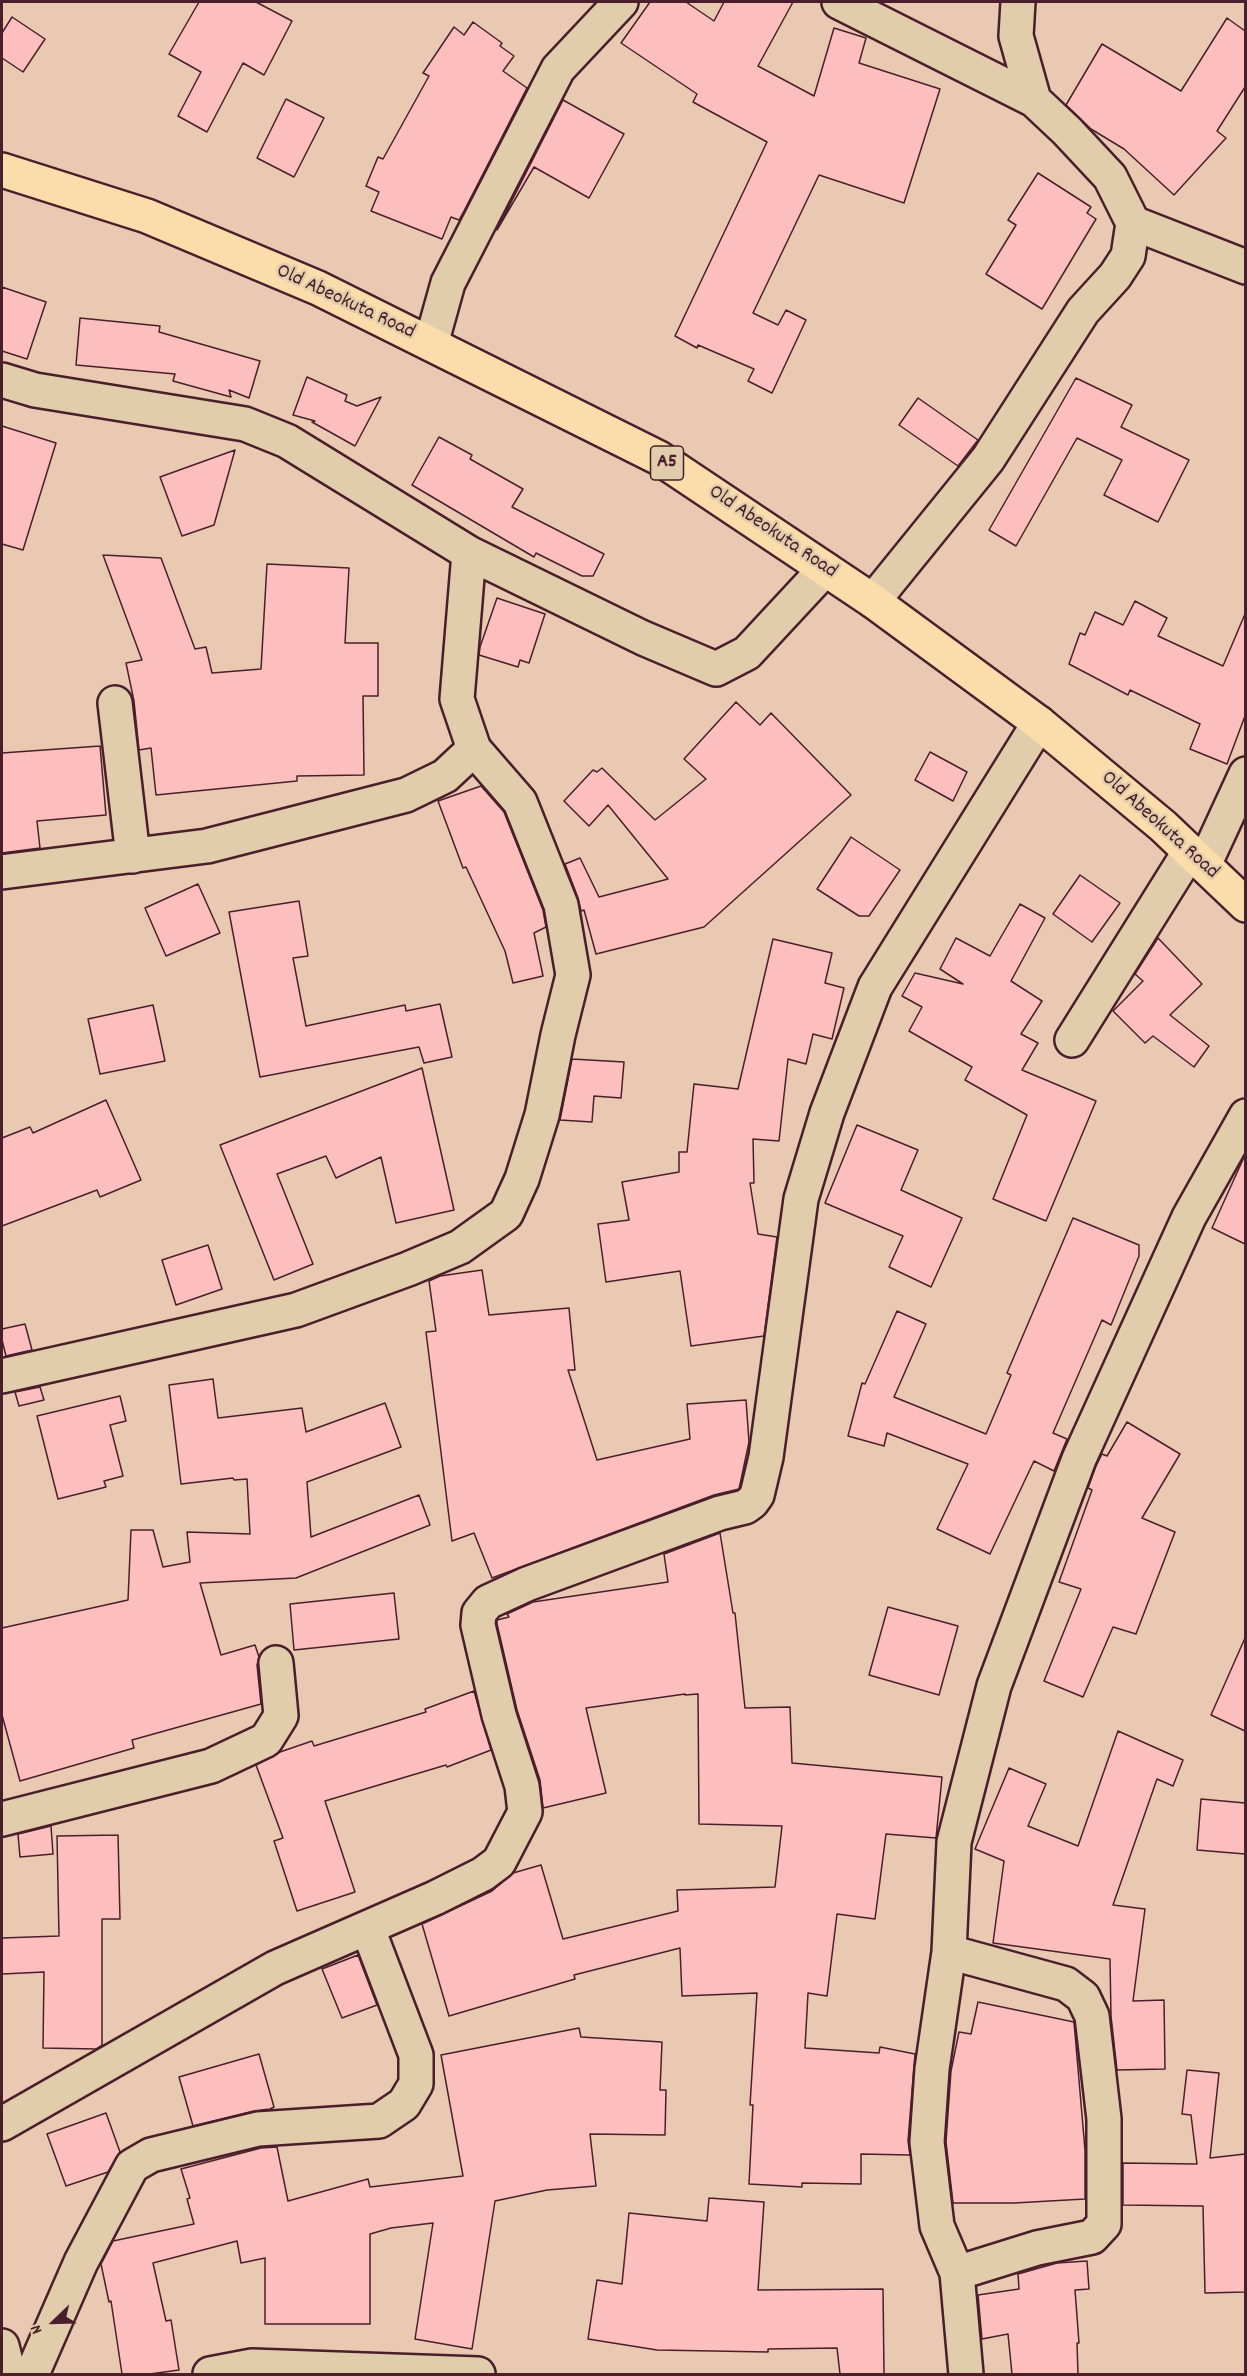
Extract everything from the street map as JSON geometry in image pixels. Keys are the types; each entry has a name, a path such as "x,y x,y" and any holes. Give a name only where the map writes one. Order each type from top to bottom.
{"highway":[{"name":"Old Abeokuta Road","path":"2,170 147,216 318,288 659,458 873,601 1039,723 1163,826 1245,905"}],"street":[{"path":"431,344 448,283 558,69 621,2"},
{"path":"839,2 1034,100 1110,177 1133,223 1128,256 1115,276 1083,311 988,459 873,601"},
{"path":"1017,2 1016,36 1034,100"},
{"path":"1133,223 1245,267"},
{"path":"2,380 35,390 245,424 287,441 469,553 643,638 716,669 747,653 825,569"},
{"path":"2,1376 296,1310 408,1269 460,1247 506,1214 522,1179 542,1115 573,975 561,905 520,802 474,749 457,699 469,553"},
{"path":"115,703 133,856"},
{"path":"2,2124 275,1968 368,1929 483,1874 499,1862 525,1812 522,1786 499,1715 478,1625 479,1613 488,1602 527,1584 720,1513 745,1507 757,1495 766,1457 801,1199 827,1113 875,987 1039,723"},
{"path":"2,872 207,846 406,795 445,776 474,749"},
{"path":"1072,1040 1197,858 1245,774"},
{"path":"966,2374 957,2273 938,2226 927,2142 932,2069 950,1952 954,1842 994,1686 1079,1459 1189,1217 1245,1116"},
{"path":"2,1819 211,1766 266,1740 281,1716 276,1663"},
{"path":"32,2374 81,2262 132,2166 151,2155 258,2129 379,2121 404,2104 416,2084 416,2055 368,1929"},
{"path":"950,1952 1066,1984 1083,1997 1092,2016 1104,2120 1104,2224 1092,2237 1037,2248 957,2273"},
{"path":"2,2346 9,2374"},
{"path":"210,2374 252,2366 478,2374"}],"building":[{"path":"199,2 256,2 292,21 264,75 243,63 207,132 178,116 201,72 169,54"},
{"path":"650,2 686,2 714,21 724,2 793,2 758,66 814,96 834,28 866,38 859,63 940,89 904,203 819,175 753,313 778,325 786,310 806,320 772,393 748,381 754,369 698,345 697,348 675,336 767,142 693,102 697,94 621,43"},
{"path":"12,17 45,39 23,72 2,58 2,33"},
{"path":"1227,18 1245,31 1245,87 1217,131 1226,138 1174,195 1124,149 1091,129 1066,105 1102,44 1181,91"},
{"path":"473,22 502,43 500,46 514,56 503,71 527,88 459,220 451,217 442,239 371,211 379,192 366,186 378,157 383,159 429,76 423,73 454,27 464,35"},
{"path":"286,99 324,118 294,177 257,158"},
{"path":"563,100 624,134 589,198 534,167 497,230"},
{"path":"1038,173 1091,207 1087,213 1096,219 1042,309 986,274 1016,225 1008,220"},
{"path":"2,287 46,302 27,359 2,351"},
{"path":"80,318 160,326 159,332 260,361 249,398 229,390 231,397 173,381 175,374 76,365"},
{"path":"307,377 347,395 345,401 357,406 381,397 355,446 312,422 315,421 293,415"},
{"path":"1076,378 1132,405 1121,427 1189,460 1158,522 1104,495 1122,460 1077,438 1016,546 989,530"},
{"path":"918,398 978,440 958,466 899,425"},
{"path":"2,426 56,443 23,550 2,544"},
{"path":"439,437 472,455 470,459 523,489 512,507 604,554 593,576 582,576 536,553 534,557 412,485"},
{"path":"235,450 214,525 182,536 160,477"},
{"path":"103,555 161,558 195,649 206,647 212,673 261,669 267,564 349,568 345,643 378,643 378,696 363,696 364,775 297,776 297,781 156,795 151,748 139,750 134,701 126,663 142,660"},
{"path":"497,598 545,614 529,663 520,660 518,667 479,655"},
{"path":"1135,601 1167,618 1158,636 1223,666 1245,614 1245,716 1227,764 1190,749 1200,724 1130,690 1128,695 1069,664 1080,633 1085,635 1095,612 1123,625"},
{"path":"736,702 760,725 771,713 851,795 704,927 596,954 584,910 581,911 565,864 580,858 599,897 668,879 608,805 589,826 564,801 593,770 597,772 602,768 655,820 706,779 684,759"},
{"path":"100,746 106,815 37,821 40,848 2,853 2,753"},
{"path":"930,752 967,772 953,801 915,780"},
{"path":"481,786 504,812 543,910 546,927 534,933 543,976 513,983 505,951 466,867 463,868 438,801"},
{"path":"851,837 900,870 869,916 859,916 817,889"},
{"path":"1080,875 1120,903 1092,942 1053,914"},
{"path":"198,884 220,933 166,956 145,908"},
{"path":"299,901 308,956 293,958 306,1026 405,1005 406,1011 440,1004 452,1057 424,1063 419,1047 260,1077 229,912"},
{"path":"1020,904 1045,918 1011,981 1042,1001 1021,1034 1038,1043 1022,1070 1096,1101 1046,1221 993,1199 1027,1115 965,1080 972,1067 909,1031 922,1007 902,996 915,973 963,984 940,969 956,938 990,956"},
{"path":"1158,938 1202,984 1170,1015 1209,1046 1194,1067 1153,1036 1145,1043 1113,1011 1143,981 1135,974"},
{"path":"773,939 832,953 825,983 844,988 832,1039 813,1034 806,1064 788,1059 779,1141 753,1139 754,1183 750,1183 758,1234 777,1237 764,1336 691,1346 680,1271 606,1282 598,1224 629,1220 622,1182 679,1172 679,1152 687,1152 694,1084 738,1089"},
{"path":"153,1005 165,1061 100,1074 88,1019"},
{"path":"572,1059 624,1062 621,1098 594,1096 592,1122 560,1120"},
{"path":"422,1068 454,1210 396,1223 381,1157 336,1178 326,1156 277,1174 313,1264 274,1280 220,1145"},
{"path":"106,1100 141,1180 100,1197 97,1190 2,1226 2,1138 30,1127 33,1133"},
{"path":"857,1125 918,1150 901,1190 962,1218 931,1287 889,1267 903,1236 825,1203"},
{"path":"1245,1155 1245,1244 1212,1228"},
{"path":"1073,1218 1139,1245 1139,1256 1111,1325 1102,1320 1053,1433 1067,1439 1054,1471 1034,1461 990,1554 937,1529 968,1464 887,1433 884,1446 848,1436 862,1383 865,1384 897,1311 926,1324 894,1397 986,1434 1011,1375 1007,1373"},
{"path":"208,1245 222,1289 176,1305 162,1260"},
{"path":"482,1270 489,1315 569,1308 575,1370 568,1370 597,1460 690,1439 687,1404 746,1400 749,1442 739,1489 714,1495 492,1578 474,1533 452,1541 426,1332 436,1331 429,1281 440,1276"},
{"path":"25,1324 32,1350 6,1356 2,1329"},
{"path":"213,1379 218,1418 302,1408 306,1432 385,1403 401,1447 307,1482 311,1537 419,1495 430,1525 296,1578 200,1583 221,1655 255,1645 259,1657 257,1665 261,1704 132,1740 134,1748 20,1781 2,1715 2,1628 128,1600 131,1530 153,1530 163,1567 190,1562 187,1532 250,1534 247,1479 234,1480 233,1478 181,1484 169,1385"},
{"path":"40,1387 44,1400 19,1406 15,1392"},
{"path":"120,1396 126,1421 110,1425 123,1476 104,1481 106,1487 58,1499 37,1416"},
{"path":"1127,1422 1180,1454 1142,1518 1175,1532 1136,1634 1113,1627 1083,1697 1044,1681 1081,1589 1059,1582 1092,1490 1088,1488 1096,1466 1102,1454 1107,1456"},
{"path":"720,1533 733,1613 735,1613 745,1708 790,1707 792,1763 942,1777 936,1838 886,1834 875,1919 837,1914 827,1996 808,1993 805,2048 879,2053 880,2047 915,2054 908,2141 910,2155 861,2154 861,2184 802,2183 802,2187 749,2184 753,2105 750,2105 757,1993 682,1996 680,1948 574,1975 575,1979 449,2016 422,1924 492,1891 513,1873 541,1865 563,1939 678,1911 677,1890 775,1887 782,1826 699,1824 698,1694 586,1708 606,1793 543,1808 540,1780 517,1710 497,1624 497,1620 509,1617 507,1614 533,1602 668,1582 664,1554"},
{"path":"394,1593 399,1639 294,1650 290,1604"},
{"path":"888,1607 958,1626 939,1695 869,1675"},
{"path":"1245,1638 1245,1731 1211,1715"},
{"path":"474,1691 491,1750 447,1767 446,1765 325,1801 355,1892 297,1911 274,1841 283,1838 256,1765 280,1752 312,1741 314,1746 426,1712 425,1709"},
{"path":"1118,1731 1183,1760 1173,1786 1157,1779 1113,1905 1145,1909 1133,2001 1164,2000 1165,2069 1117,2070 1111,2016 1110,1959 993,1943 1004,1861 975,1849 1009,1768 1046,1784 1028,1826 1078,1846"},
{"path":"1201,1799 1245,1803 1245,1854 1197,1850"},
{"path":"51,1826 53,1854 20,1857 18,1834"},
{"path":"118,1835 120,1919 102,1919 102,2045 96,2049 43,2048 44,1972 2,1974 2,1938 59,1936 57,1836"},
{"path":"358,1955 377,2005 342,2018 322,1969"},
{"path":"978,2002 1074,2022 1085,2150 1085,2199 1014,2203 953,2203 946,2142 951,2071 959,2032 971,2034"},
{"path":"579,2028 581,2037 662,2042 660,2090 666,2090 665,2135 590,2134 596,2186 547,2190 495,2201 472,2349 415,2339 433,2223 391,2228 370,2234 370,2324 265,2324 265,2258 241,2263 237,2241 153,2263 166,2321 171,2320 179,2370 150,2374 122,2374 111,2301 109,2302 101,2264 113,2241 194,2224 187,2199 190,2198 181,2169 261,2148 277,2147 288,2201 368,2179 370,2187 463,2176 441,2055"},
{"path":"259,2054 274,2107 193,2126 179,2077"},
{"path":"1187,2070 1219,2073 1210,2158 1245,2154 1245,2292 1205,2293 1203,2206 1123,2205 1123,2163 1197,2164 1191,2115 1182,2114"},
{"path":"106,2113 120,2152 108,2172 66,2186 47,2134"},
{"path":"709,2198 764,2202 758,2290 883,2289 884,2374 840,2374 837,2348 768,2349 768,2352 657,2350 588,2339 597,2280 622,2284 629,2213 707,2221"},
{"path":"1087,2261 1089,2289 1075,2290 1079,2343 1077,2343 1078,2374 1012,2374 1008,2334 982,2339 978,2295 1019,2289 1018,2274 1057,2263"}]}
